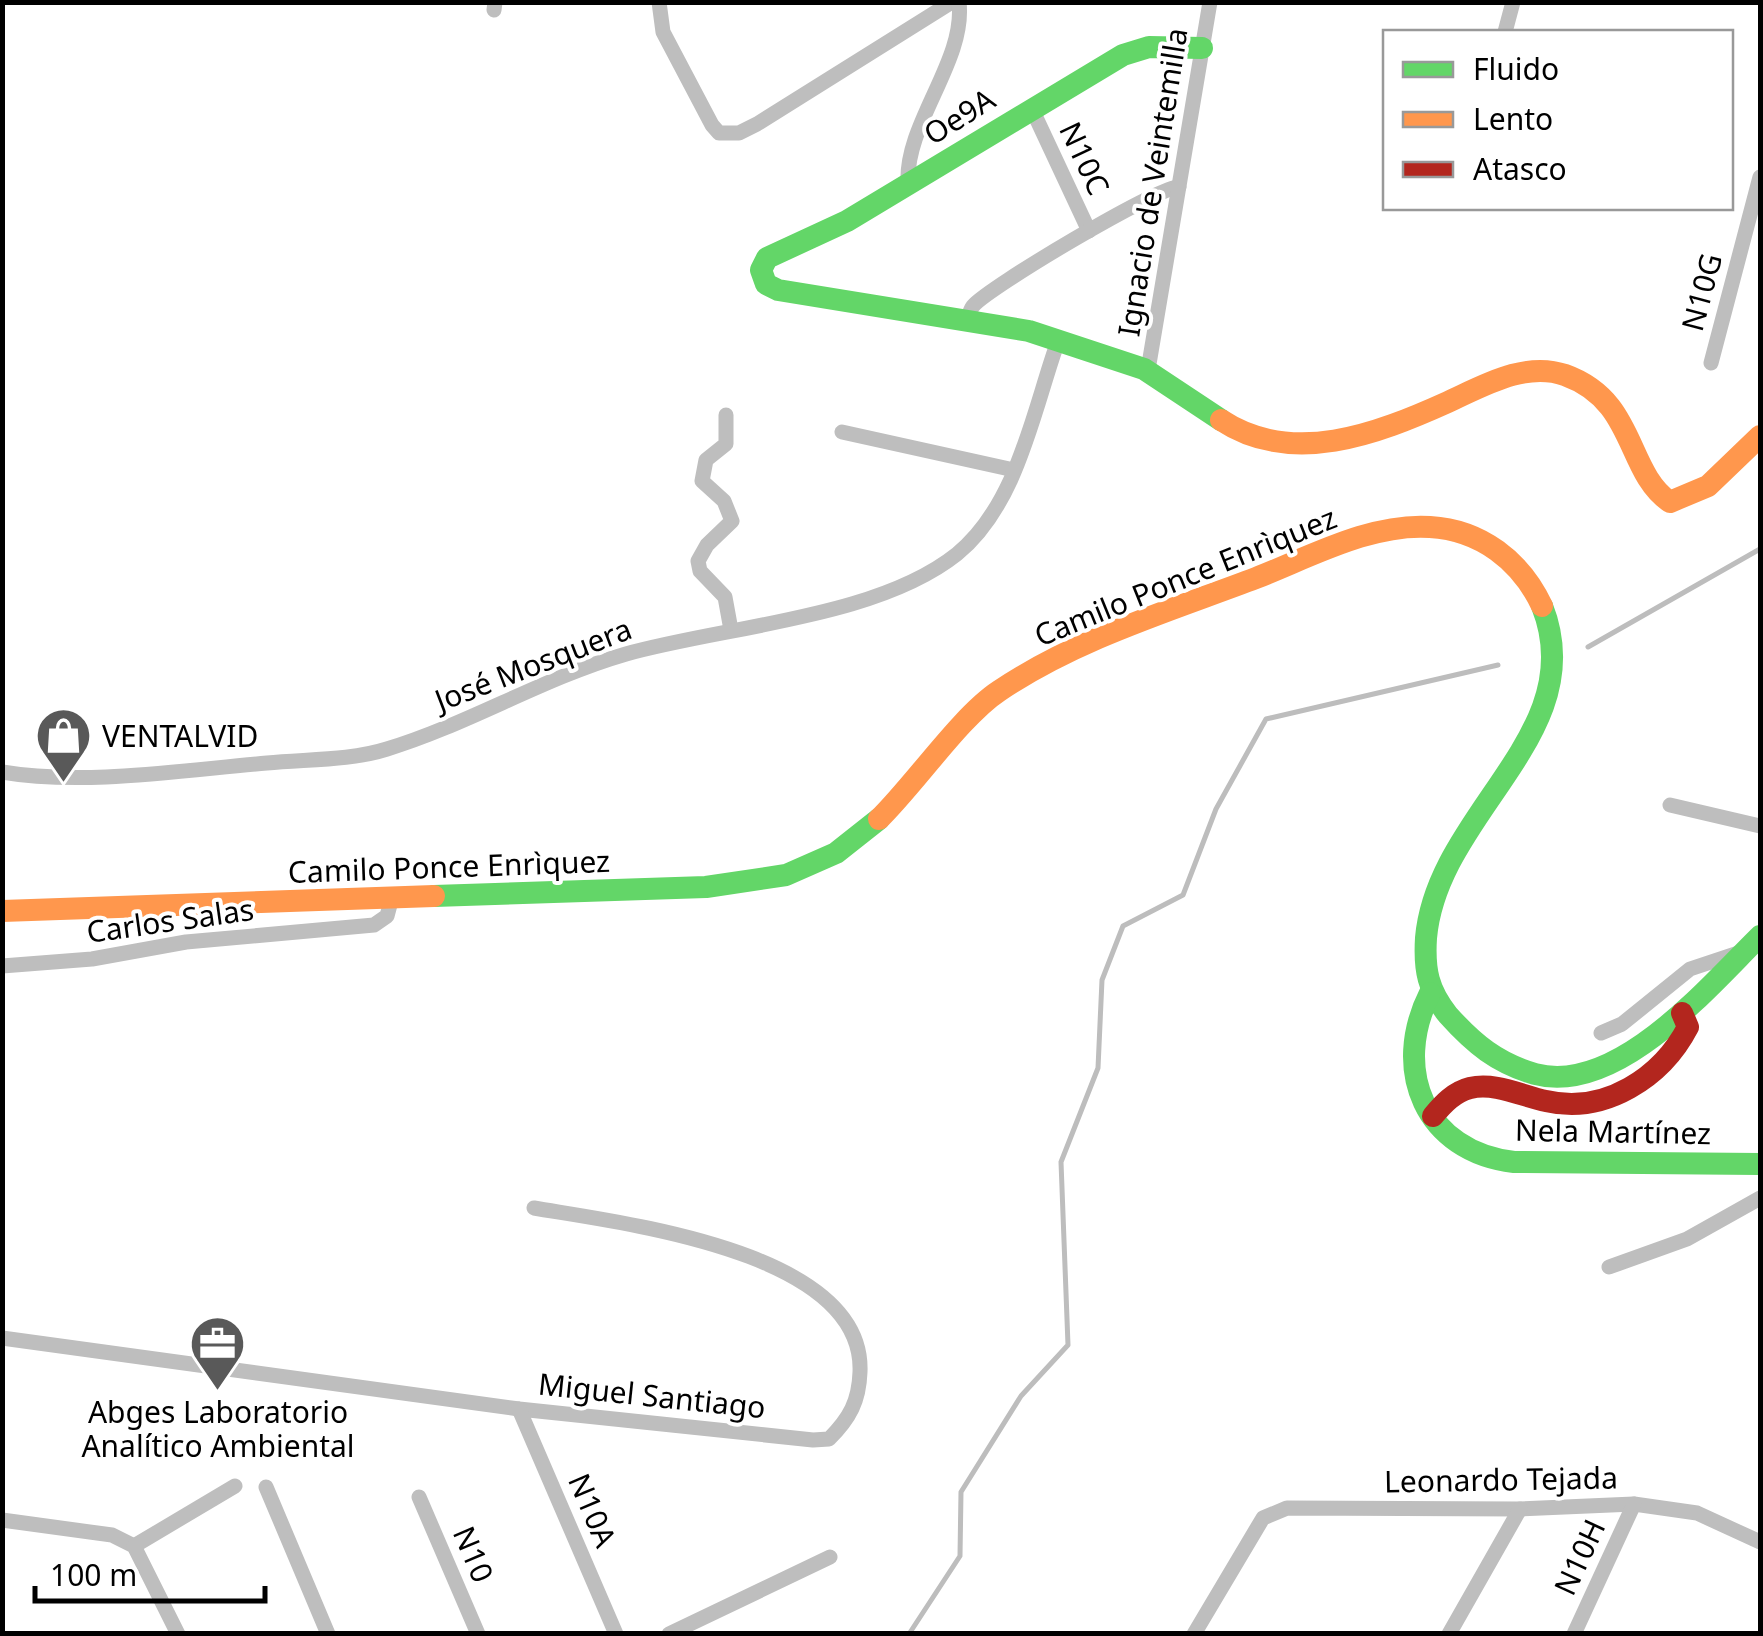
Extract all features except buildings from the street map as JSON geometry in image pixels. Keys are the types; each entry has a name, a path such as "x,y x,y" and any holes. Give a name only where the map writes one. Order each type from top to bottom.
{"main road":[{"name":"Oe9A","path":"967,320 778,290 766,284 761,270 767,258 778,250 848,221 1123,54 1149,47 1202,48"},
{"path":"967,320 1029,331 1056,344 1148,370 1239,434 1271,446 1310,444 1418,415 1508,374 1564,374 1609,404 1629,434 1650,482 1659,496 1670,502 1708,486 1760,436"},
{"name":"Camilo Ponce Enrìquez","path":"2,911 391,901 706,887 786,875 812,866 860,837 994,694 1043,664 1105,635 1376,532 1398,526 1441,527 1482,540 1516,565 1544,608 1554,662 1542,716 1439,881 1428,935 1430,994"},
{"path":"1430,994 1472,1039 1504,1064 1560,1075 1611,1065 1682,1013 1753,943"},
{"name":"Nela Martínez","path":"1430,994 1412,1033 1412,1058 1433,1116 1453,1141 1486,1159 1760,1164"},
{"path":"1433,1116 1458,1093 1472,1087 1559,1104 1612,1096 1663,1064 1681,1044 1688,1027 1682,1013"}],"street":[{"path":"658,11 712,125 719,134 729,135 757,124 955,2 958,28 910,156 908,183"},
{"name":"Ignacio de Veintemilla","path":"1148,370 1210,2"},
{"path":"1506,30 1513,2"},
{"name":"N10C","path":"1031,107 1089,231"},
{"name":"N10G","path":"1711,362 1760,177"},
{"path":"967,320 971,308 981,300 1089,231 1160,191 1179,188"},
{"name":"José Mosquera","path":"2,772 54,776 384,750 571,672 863,600 916,582 960,552 989,514 1014,470 1056,344"},
{"path":"726,415 726,444 706,460 702,481 724,501 732,521 707,545 698,561 700,571 726,597 731,630"},
{"path":"842,432 1014,470"},
{"path":"1670,804 1760,826"},
{"name":"Carlos Salas","path":"2,966 92,959 186,942 374,925 387,916 391,901"},
{"path":"1601,1033 1622,1024 1690,968 1753,943"},
{"path":"1608,1267 1686,1239 1760,1198"},
{"name":"Miguel Santiago","path":"2,1338 520,1408 813,1440 829,1439 846,1422 859,1397 861,1353 840,1309 800,1282 700,1238 534,1208"},
{"name":"N10A","path":"520,1408 616,1634"},
{"path":"134,1546 235,1486"},
{"path":"266,1487 328,1634"},
{"name":"N10","path":"419,1497 478,1634"},
{"name":"Leonardo Tejada","path":"1194,1634 1262,1518 1287,1508 1520,1509 1634,1504 1697,1513 1760,1542"},
{"name":"N10H","path":"1574,1634 1634,1504"},
{"path":"1450,1634 1520,1509"},
{"path":"2,1520 112,1535 134,1546 178,1634"},
{"path":"669,1634 830,1557"}],"waterway":[{"path":"1588,647 1760,549"},
{"path":"909,1634 960,1556 961,1492 1021,1396 1068,1345 1061,1162 1098,1068 1102,980 1123,926 1183,895 1216,809 1266,719 1498,665"}],"traffic: fast":[{"path":"1202,48 1149,47 1123,55 847,221 767,258 761,270 766,284 778,290 1029,331 1144,369 1221,420"},
{"path":"1542,606 1552,652 1547,694 1531,734 1456,851 1436,893 1426,938 1426,960 1429,979 1441,1006 1467,1035 1498,1058 1535,1074 1566,1076 1597,1069 1659,1032 1760,936"},
{"path":"434,896 706,887 786,875 836,853 879,819"},
{"path":"1430,993 1414,1050 1416,1078 1424,1103 1438,1124 1458,1142 1483,1155 1514,1162 1760,1164"}],"traffic: slow":[{"path":"1221,420 1276,442 1334,441 1393,425 1505,377 1550,371 1588,387 1605,401 1618,418 1645,473 1670,502 1708,486 1760,436"},
{"path":"879,819 984,702 1029,673 1124,627 1341,543 1408,527 1466,534 1511,562 1542,606"},
{"path":"2,911 434,896"}],"traffic: jam":[{"path":"1433,1116 1454,1095 1479,1087 1568,1104 1610,1097 1663,1062 1688,1027 1682,1013"}],"place":[{"name":"VENTALVID","path":"63,784"},
{"name":"Abges Laboratorio Analítico Ambiental","path":"218,1392"}]}
